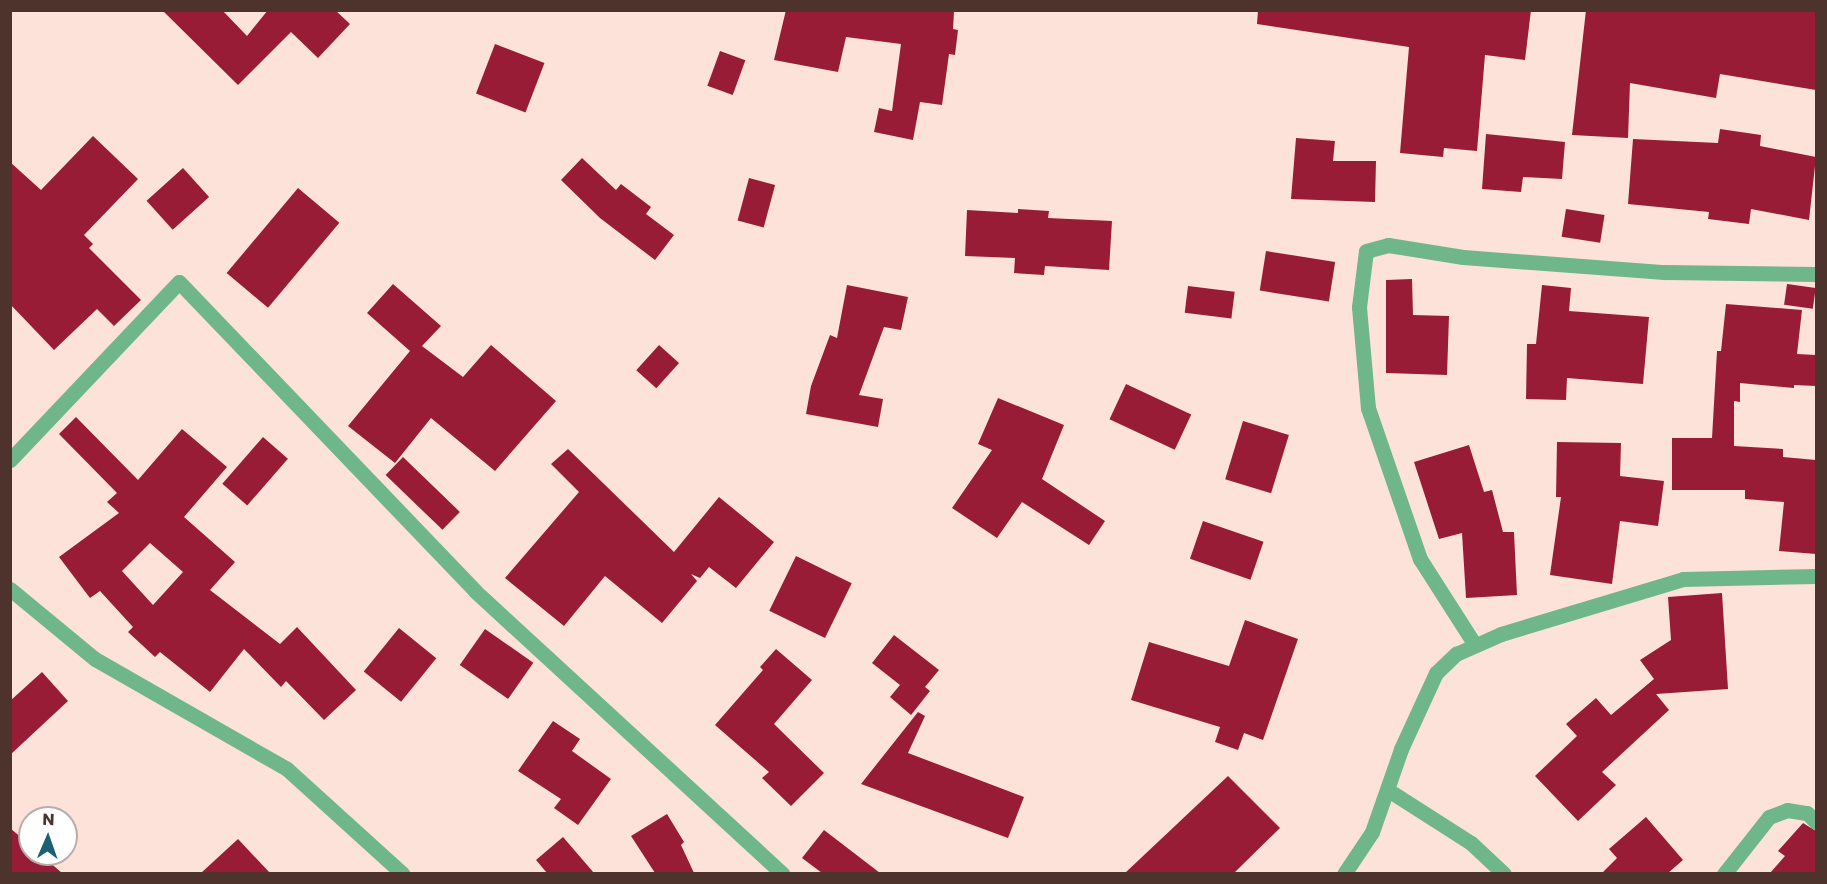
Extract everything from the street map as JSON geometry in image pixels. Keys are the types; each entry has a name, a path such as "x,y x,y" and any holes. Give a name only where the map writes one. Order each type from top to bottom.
{"street":[{"path":"1475,645 1420,559 1368,408 1359,308 1366,251 1388,245 1463,256 1664,272 1816,274"},
{"path":"10,460 179,282 475,591 783,873"},
{"path":"1344,873 1372,832 1401,749 1436,673 1456,654 1475,645 1683,579 1816,576"},
{"path":"10,589 95,659 287,769 403,873"},
{"path":"1388,790 1471,843 1504,873"},
{"path":"1724,873 1769,817 1787,810 1807,813 1816,822"}],"building":[{"path":"162,10 222,10 247,36 268,10 335,10 350,24 318,58 291,32 238,85"},
{"path":"786,10 954,12 953,29 958,30 955,55 949,54 942,105 920,102 913,140 874,132 879,108 892,111 901,44 846,37 838,72 774,60"},
{"path":"1258,10 1531,10 1525,60 1485,55 1477,151 1444,148 1443,157 1400,153 1409,47 1257,24"},
{"path":"1586,10 1816,10 1816,90 1720,74 1716,98 1630,83 1628,138 1572,135"},
{"path":"495,44 544,63 525,112 476,93"},
{"path":"720,51 745,60 733,95 707,86"},
{"path":"1720,129 1761,135 1760,146 1816,157 1809,220 1751,209 1749,224 1708,219 1709,212 1628,204 1633,139 1718,143"},
{"path":"1486,134 1565,142 1562,179 1523,177 1521,192 1482,189"},
{"path":"93,136 138,179 84,235 93,244 89,248 141,300 114,326 97,309 54,350 10,304 10,162 41,190"},
{"path":"1296,138 1335,141 1333,161 1376,161 1375,202 1291,199"},
{"path":"582,158 616,190 621,184 651,207 646,214 674,235 655,260 600,218 561,180"},
{"path":"183,168 209,197 173,230 147,201"},
{"path":"749,178 775,185 764,227 738,221"},
{"path":"298,188 339,223 268,308 227,273"},
{"path":"1018,209 1049,211 1048,218 1112,221 1109,270 1045,266 1044,275 1014,273 1015,258 965,256 967,210 1018,213"},
{"path":"1566,209 1605,215 1600,243 1562,237"},
{"path":"1266,251 1335,262 1329,301 1260,291"},
{"path":"1412,279 1413,315 1449,316 1447,375 1386,373 1386,280"},
{"path":"393,284 441,326 422,346 463,377 491,345 556,401 495,471 431,418 395,463 348,426 410,351 367,313"},
{"path":"1787,284 1816,288 1813,309 1784,305"},
{"path":"847,285 908,297 901,330 884,327 859,395 883,399 878,427 806,414 811,386 830,335 837,338"},
{"path":"1542,285 1571,288 1569,311 1649,317 1643,384 1567,378 1566,400 1526,399 1527,344 1536,344"},
{"path":"1188,286 1235,292 1231,319 1185,313"},
{"path":"1726,304 1802,310 1797,354 1816,355 1816,386 1794,385 1794,388 1740,383 1740,402 1734,401 1734,446 1783,449 1783,457 1816,460 1816,554 1779,551 1784,502 1745,499 1745,490 1672,490 1672,438 1712,438 1717,351 1721,351"},
{"path":"659,345 679,363 656,388 636,370"},
{"path":"1126,384 1191,414 1175,450 1110,419"},
{"path":"998,398 1064,425 1042,479 1105,521 1089,545 1022,502 997,538 952,508 992,450 978,444"},
{"path":"76,417 138,480 182,429 227,467 184,517 235,562 210,590 280,644 297,627 356,690 324,720 286,681 281,687 244,649 210,692 160,652 155,657 128,632 133,627 100,591 90,598 59,557 119,513 107,502 117,493 59,434","holes":["150,543 183,572 153,605 122,571"]},
{"path":"1243,421 1289,435 1271,493 1225,479"},
{"path":"263,437 288,459 247,505 222,484"},
{"path":"1557,442 1621,443 1620,476 1664,481 1658,526 1620,521 1612,584 1550,575 1561,497 1556,497"},
{"path":"1469,445 1484,492 1492,490 1503,532 1514,532 1517,595 1466,598 1462,533 1439,539 1414,462"},
{"path":"568,449 674,552 719,497 774,542 736,588 709,567 700,578 691,574 697,581 662,623 605,576 564,626 505,578 579,492 551,464"},
{"path":"403,457 460,512 442,530 386,475"},
{"path":"1203,521 1264,542 1250,580 1190,559"},
{"path":"796,556 852,583 825,638 769,611"},
{"path":"1722,593 1728,689 1656,694 1669,710 1602,772 1616,785 1578,821 1535,776 1577,736 1566,724 1596,698 1611,715 1654,679 1640,660 1671,640 1668,597"},
{"path":"1245,620 1298,639 1263,740 1244,733 1238,750 1215,742 1220,727 1131,700 1149,642 1229,666"},
{"path":"399,628 436,658 401,702 364,672"},
{"path":"485,629 533,663 508,699 460,665"},
{"path":"894,635 939,670 925,687 930,691 911,715 890,697 900,685 872,663"},
{"path":"776,649 812,680 774,724 824,773 791,806 762,778 769,772 715,725 763,670 760,667"},
{"path":"42,672 68,701 10,755 10,701"},
{"path":"918,712 925,716 908,753 1024,797 1008,838 861,784"},
{"path":"553,721 580,739 572,751 611,779 578,825 554,808 561,799 518,771"},
{"path":"1228,776 1280,828 1234,873 1125,873"},
{"path":"667,814 684,842 681,845 694,873 655,873 631,836"},
{"path":"1646,817 1683,860 1668,873 1602,873 1617,858 1609,849"},
{"path":"1803,823 1816,831 1816,873 1770,873 1785,856 1778,851"},
{"path":"10,828 18,835 18,866 54,866 62,873 10,873"},
{"path":"824,830 880,873 822,873 802,858"},
{"path":"563,837 594,873 547,873 536,860"},
{"path":"238,839 270,873 201,873"}]}
